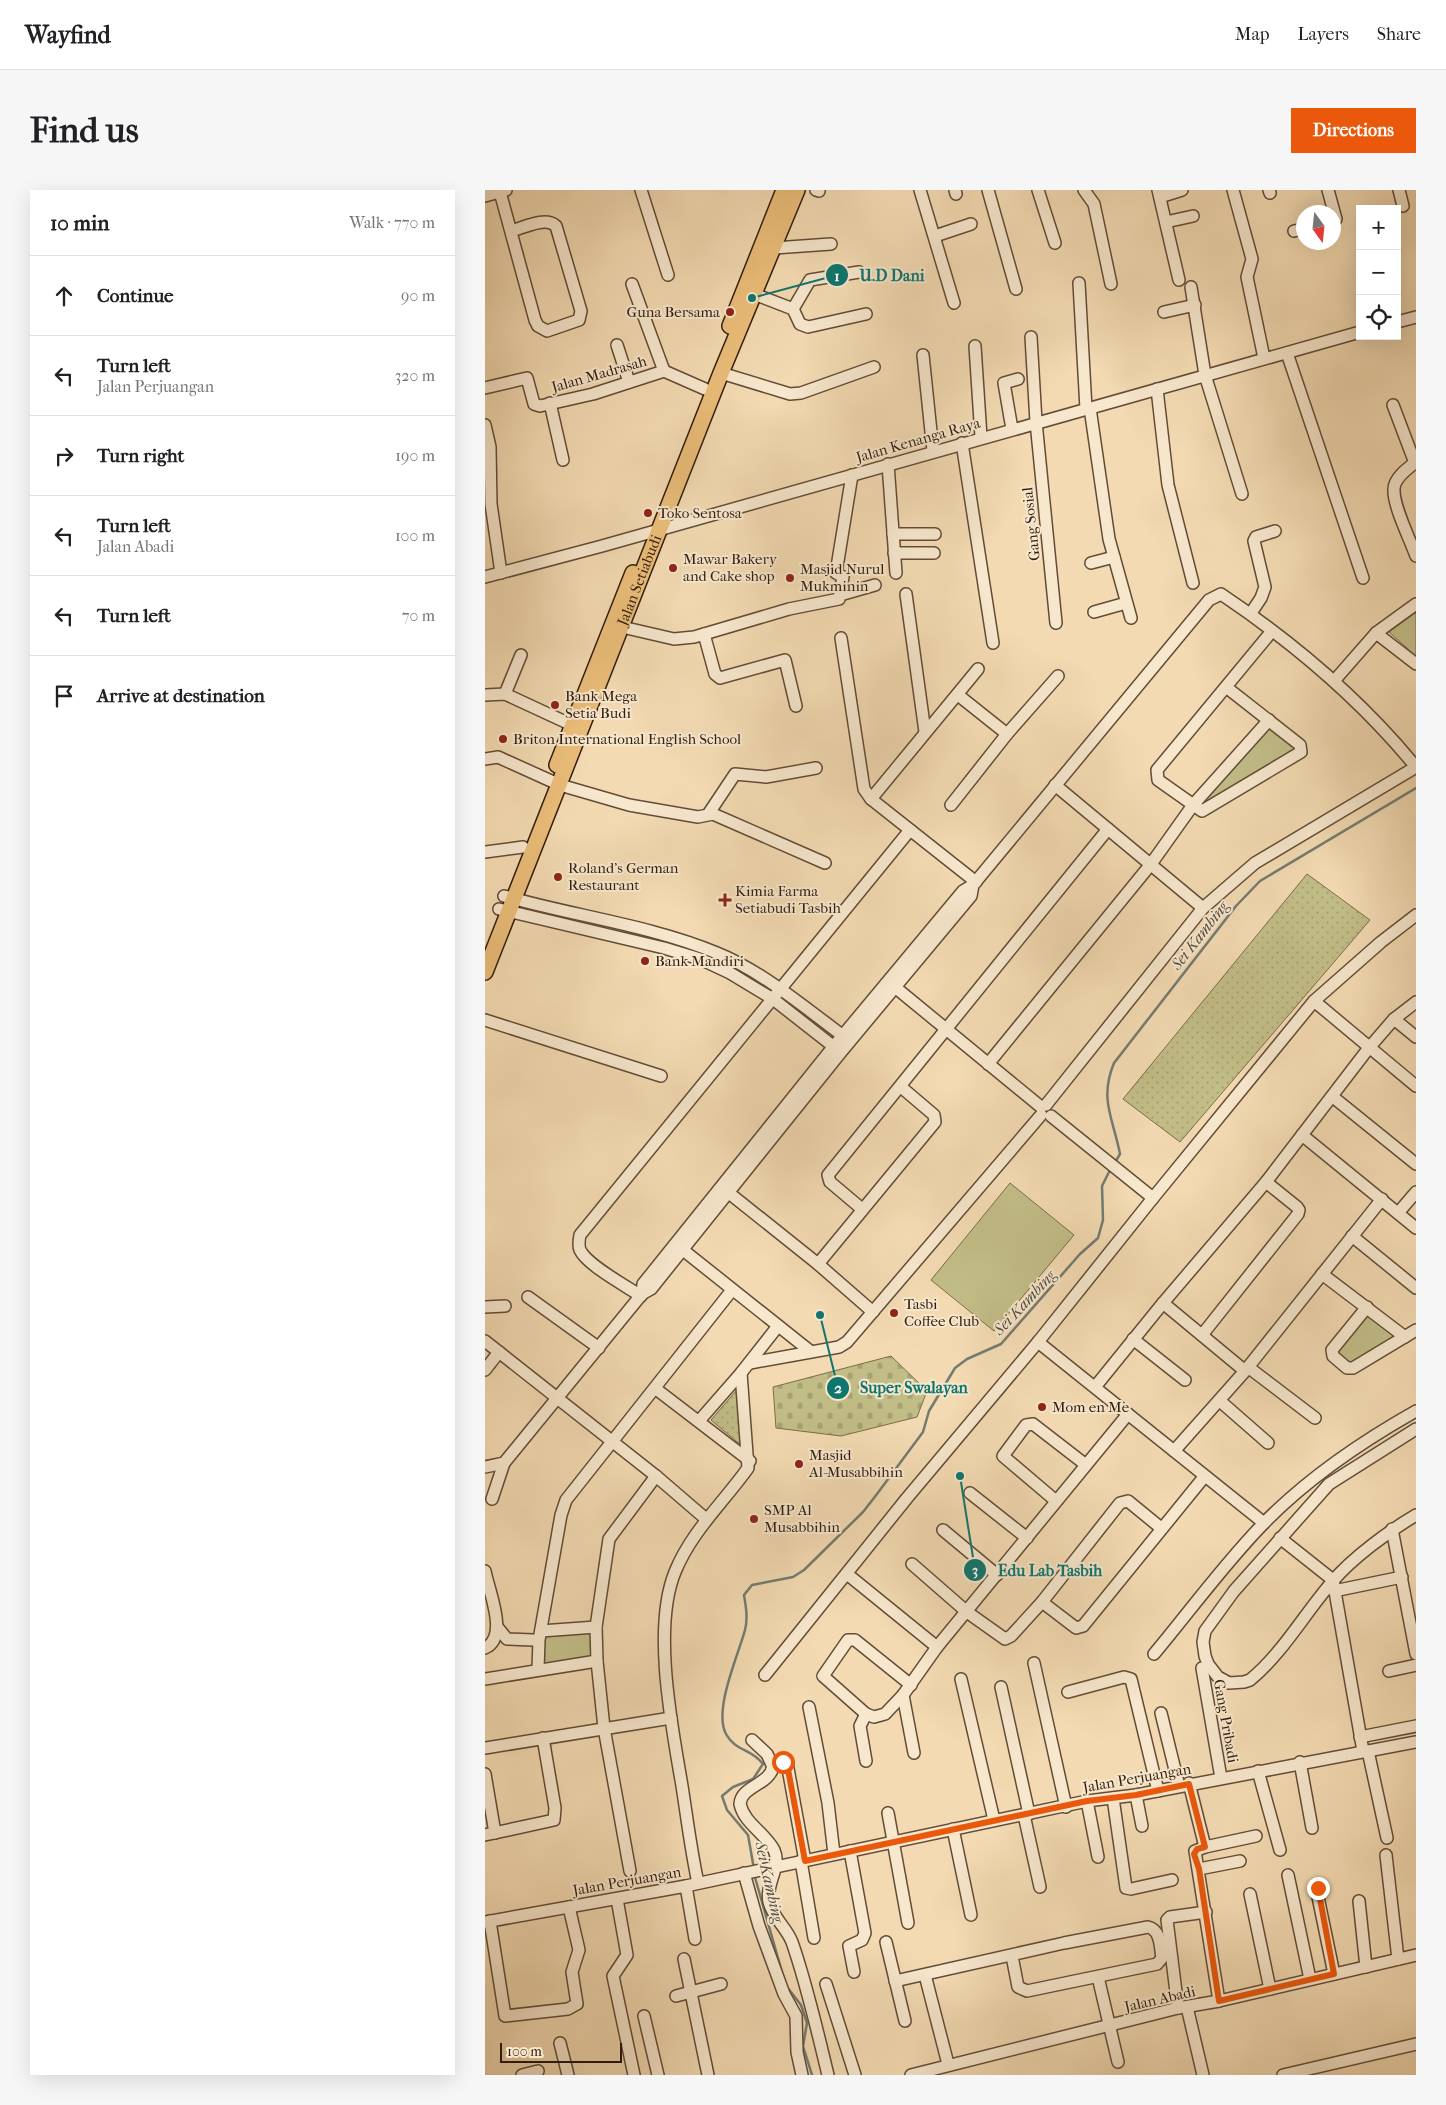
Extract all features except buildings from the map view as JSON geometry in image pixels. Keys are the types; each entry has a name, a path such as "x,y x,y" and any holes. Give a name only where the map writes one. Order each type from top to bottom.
{"main road":[{"name":"Jalan Setiabudi","path":"485,972 523,847 555,783 572,725 721,373 754,286 784,190"},
{"name":"Jalan Setiabudi","path":"485,945 506,904 555,783 622,627 705,389 774,248 797,190"}],"street":[{"path":"641,190 668,275"},
{"path":"920,190 954,303"},
{"path":"988,190 1016,289"},
{"path":"1039,190 1055,243"},
{"path":"1084,190 1094,204 1111,284"},
{"path":"1179,280 1159,194 1182,190"},
{"path":"1233,190 1253,260 1246,274 1264,358"},
{"path":"1329,190 1333,205"},
{"path":"1399,190 1403,206"},
{"path":"485,196 503,191 511,231 538,326 547,331 579,320 581,311 553,223 543,222 511,231"},
{"path":"1166,222 1193,216"},
{"path":"935,236 971,224"},
{"path":"774,248 831,244"},
{"path":"793,308 809,280 859,272"},
{"path":"1079,283 1088,408 1109,540 1131,618"},
{"path":"632,284 664,372"},
{"path":"754,286 793,308 800,324 807,328 866,314"},
{"path":"1191,287 1207,375 1245,491"},
{"path":"1164,312 1195,305"},
{"path":"1401,321 1416,317"},
{"name":"Jalan Kenanga Raya","path":"485,577 1356,333"},
{"name":"Gang Sosial","path":"1031,337 1036,422 1056,622"},
{"path":"617,345 629,382"},
{"path":"975,346 981,437"},
{"path":"1287,353 1363,578"},
{"path":"923,355 933,451"},
{"path":"721,373 790,394 801,393 874,367"},
{"name":"Jalan Madrasah","path":"485,388 527,378 534,404 540,406 593,394 664,372 705,389"},
{"path":"1011,429 1004,383 1018,379"},
{"path":"1157,389 1168,485 1193,583"},
{"path":"550,403 563,460"},
{"path":"1393,406 1416,462 1398,478 1393,488 1416,556"},
{"path":"485,425 490,447 491,504 501,573"},
{"path":"962,443 993,643"},
{"path":"888,464 896,573"},
{"path":"622,627 668,639 704,634 789,609 837,600 843,577 836,573 852,474"},
{"path":"1251,614 1261,598 1265,587 1254,541 1256,537 1275,531"},
{"path":"893,534 935,534"},
{"path":"894,553 934,554"},
{"path":"1091,563 1114,557"},
{"path":"840,594 875,586"},
{"path":"906,594 925,732"},
{"path":"492,1499 504,1463 559,1398 641,1295 651,1290 679,1247 846,1039 891,985 971,896 975,884 1055,785 1209,600 1221,594 1251,614 1334,681 1388,734 1416,768 1255,863 1203,908 1045,1111 843,1345 750,1363"},
{"path":"1094,612 1126,603"},
{"path":"1334,681 1376,633 1416,604"},
{"path":"1226,687 1300,745 1301,752 1203,810 1157,780 1155,774 1226,687 1272,631"},
{"path":"1376,633 1416,664"},
{"path":"704,634 715,674 720,678 785,660 796,706"},
{"path":"841,638 863,786 871,799 975,884"},
{"path":"505,694 521,655"},
{"path":"871,799 979,669"},
{"path":"951,805 1007,734 1058,676"},
{"path":"485,696 505,694 572,725"},
{"path":"958,695 1007,734"},
{"path":"988,1064 1151,864 1193,805 1269,720"},
{"path":"485,759 498,757 555,783 629,805 698,816 709,813 825,862"},
{"path":"709,813 735,774 766,777 816,768"},
{"path":"1055,785 1203,908"},
{"path":"862,1209 830,1182 828,1177 945,1029 1108,829"},
{"path":"641,1295 588,1260 581,1252 580,1235 910,830"},
{"path":"485,852 523,847"},
{"path":"506,904 630,927 663,935 719,953 776,994 846,1039"},
{"path":"506,904 700,959 776,994 838,1049"},
{"path":"765,1675 907,1498 1038,1342 1314,1002 1381,942 1416,915"},
{"path":"627,939 630,927"},
{"path":"660,947 663,935"},
{"path":"891,985 1153,1198"},
{"path":"1314,1002 1416,1086"},
{"path":"1095,1387 1333,1098 1368,1048 1393,1019 1416,1002"},
{"path":"1393,1019 1416,1037"},
{"path":"485,1020 661,1076"},
{"path":"818,1264 935,1122 934,1115 901,1087"},
{"path":"1333,1098 1416,1164"},
{"path":"1303,1135 1416,1228"},
{"path":"1202,1335 1298,1214 1299,1210 1297,1207 1265,1182"},
{"path":"725,1190 818,1264 873,1312"},
{"path":"1398,1213 1416,1192"},
{"path":"1175,1451 1220,1401 1382,1199"},
{"path":"1352,1236 1416,1288"},
{"path":"679,1247 810,1351"},
{"path":"1322,1274 1405,1337"},
{"path":"538,1669 537,1635 561,1515 566,1500 611,1440 656,1389 733,1290"},
{"path":"528,1297 599,1348"},
{"path":"1163,1303 1246,1369 1315,1418"},
{"path":"485,1306 505,1306"},
{"path":"1367,1307 1332,1350 1333,1356 1347,1368 1353,1368 1416,1330"},
{"path":"699,1421 750,1363 778,1326"},
{"path":"1133,1339 1185,1380"},
{"path":"485,1341 657,1476 706,1519"},
{"path":"1038,1342 1175,1451 1204,1477 1264,1523"},
{"path":"485,1370 499,1352"},
{"path":"698,1883 671,1718 665,1647 668,1595 682,1555 706,1519 729,1494 748,1468 750,1461 741,1373"},
{"path":"656,1389 750,1461"},
{"path":"1220,1401 1268,1443"},
{"path":"1154,1654 1264,1523 1320,1473 1380,1431 1416,1411"},
{"path":"911,1685 855,1640 848,1640 823,1676 866,1714 874,1716 885,1714 903,1695 911,1685 937,1647 1128,1414"},
{"path":"1056,1501 1003,1456 1026,1425 1033,1424 1086,1465"},
{"path":"1416,1429 1329,1484 1234,1591 1205,1632 1203,1642 1208,1664 1218,1677 1229,1683 1237,1683 1244,1682 1255,1676 1333,1586 1392,1529 1416,1514"},
{"path":"485,1467 504,1463"},
{"path":"1320,1473 1329,1484"},
{"path":"630,1871 604,1728 597,1661 596,1628 609,1539 657,1476"},
{"path":"1042,1602 1076,1628 1081,1627 1204,1477"},
{"path":"970,1493 1027,1538"},
{"path":"913,1564 967,1612 1005,1639 1011,1636 1042,1602 1122,1502 1129,1501 1161,1528"},
{"path":"1392,1529 1416,1654"},
{"path":"943,1530 997,1575"},
{"path":"1280,1538 1333,1586 1360,1737 1387,1838"},
{"path":"485,1571 486,1583 498,1628 507,1640"},
{"path":"847,1574 937,1647"},
{"path":"1333,1586 1402,1576"},
{"path":"1218,1577 1234,1591"},
{"path":"488,1646 498,1628"},
{"path":"488,1646 507,1640 537,1635 596,1628"},
{"path":"485,1679 597,1661"},
{"path":"1034,1663 1066,1807"},
{"path":"1389,1671 1416,1665"},
{"name":"Gang Pribadi","path":"1202,1668 1221,1778"},
{"path":"1068,1692 1124,1677 1131,1679 1157,1791"},
{"path":"961,1679 994,1820"},
{"path":"1001,1687 1041,1887"},
{"path":"903,1695 914,1753"},
{"path":"809,1707 829,1803 834,1854"},
{"path":"1161,1713 1205,1847"},
{"path":"866,1714 860,1726 866,1760"},
{"path":"485,1748 671,1718"},
{"path":"1360,1737 1416,1726"},
{"path":"485,1774 490,1834 554,1820 555,1808 543,1738"},
{"path":"753,1740 771,1760 772,1769"},
{"name":"Jalan Perjuangan","path":"487,1921 686,1886 994,1820 1066,1807 1087,1801 1136,1795 1300,1762 1415,1745"},
{"path":"814,1938 787,1763 781,1762 772,1769 765,1780 751,1789 739,1801 743,1812 773,1849 775,1866 769,1886 770,1904 774,1915 791,1940 812,2007 828,2075"},
{"path":"1300,1762 1312,1828"},
{"path":"1258,1771 1280,1850"},
{"path":"1136,1795 1142,1826"},
{"path":"1113,1798 1126,1888 1131,1889 1172,1880"},
{"path":"1087,1801 1098,1857"},
{"path":"888,1813 908,1923"},
{"path":"953,1829 971,1915"},
{"path":"1219,2001 1195,1851 1256,1836"},
{"path":"850,1851 865,1933 862,1940 849,1946 854,1972"},
{"path":"1386,1855 1398,1959"},
{"path":"1199,1869 1240,1861"},
{"path":"746,1872 759,1926 785,1994 796,2016 797,2052 802,2075"},
{"path":"1288,1875 1310,1980"},
{"path":"686,1886 695,1939"},
{"path":"1322,1886 1317,1892 1334,1974"},
{"path":"1250,1894 1270,1989"},
{"path":"617,1899 627,1955 613,1976 634,2075"},
{"path":"1359,1902 1366,1967"},
{"path":"487,1921 505,2016 569,2009 577,2004 572,1972 579,1954 569,1907"},
{"path":"1203,2075 1183,2008 1167,1920 1170,1917 1206,1912"},
{"path":"895,1982 1064,1943 1149,1926 1157,1932 1160,1962 1041,1990 1021,1990 1018,1988 1012,1956"},
{"path":"886,1942 905,2021"},
{"name":"Jalan Abadi","path":"911,2075 931,2072 948,2064 1183,2008 1416,1955"},
{"path":"684,1959 708,2075"},
{"path":"925,1975 948,2064"},
{"path":"1098,1977 1118,2062"},
{"path":"676,1996 721,1984"},
{"path":"826,1984 855,2075"},
{"path":"644,2016 659,2075"},
{"path":"560,2043 568,2075"},
{"path":"1283,2075 1416,2044"},
{"path":"522,2075 538,2071"}],"green space":[{"path":"1416,614 1416,656 1389,632"},
{"path":"1269,723 1301,750 1200,810 1194,805"},
{"path":"1307,874 1370,920 1180,1142 1123,1099"},
{"path":"1010,1183 1074,1235 994,1331 931,1280"},
{"path":"1366,1309 1404,1337 1352,1366 1333,1351"},
{"path":"891,1356 927,1391 917,1417 841,1436 776,1428 773,1387"},
{"path":"736,1391 742,1446 711,1420"},
{"path":"594,1628 596,1659 543,1666 541,1633"}],"waterway":[{"name":"Sei Kambing","path":"1114,1164 1120,1154 1107,1098 1114,1063 1236,906 1260,881 1416,788"},
{"name":"Sei Kambing","path":"754,1869 748,1835 727,1810 722,1796 733,1787 753,1779 763,1764 754,1755 734,1744 726,1734 723,1724 723,1711 728,1682 746,1626 744,1595 752,1585 793,1577 804,1570 863,1512 923,1432 929,1411 955,1368 967,1359 1001,1344 1080,1254 1098,1238 1103,1220 1102,1186 1111,1168"},
{"name":"Sei Kambing","path":"754,1874 784,1979"},
{"name":"Sei Kambing","path":"787,1987 801,2005 807,2023 803,2046 812,2075"}],"place":[{"name":"U.D Dani","path":"752,298"},
{"name":"Guna Bersama","path":"730,312"},
{"name":"Toko Sentosa","path":"648,513"},
{"name":"Mawar Bakery and Cake shop","path":"673,568"},
{"name":"Masjid Nurul Mukminin","path":"790,578"},
{"name":"Bank Mega Setia Budi","path":"555,705"},
{"name":"Briton International English School","path":"503,739"},
{"name":"Roland's German Restaurant","path":"558,877"},
{"name":"Kimia Farma Setiabudi Tasbih","path":"725,900"},
{"name":"Bank Mandiri","path":"645,961"},
{"name":"Tasbi Coffee Club","path":"894,1313"},
{"name":"Super Swalayan","path":"820,1315"},
{"name":"Mom en Me","path":"1042,1407"},
{"name":"Masjid Al-Musabbihin","path":"799,1464"},
{"name":"Edu Lab Tasbih","path":"960,1476"},
{"name":"SMP Al Musabbihin","path":"754,1519"}],"route":[{"path":"783,1762 787,1764 805,1861 1087,1801 1136,1795 1189,1784 1205,1847 1197,1849 1194,1854 1199,1869 1219,2001 1334,1974 1317,1892 1318,1888"}]}
